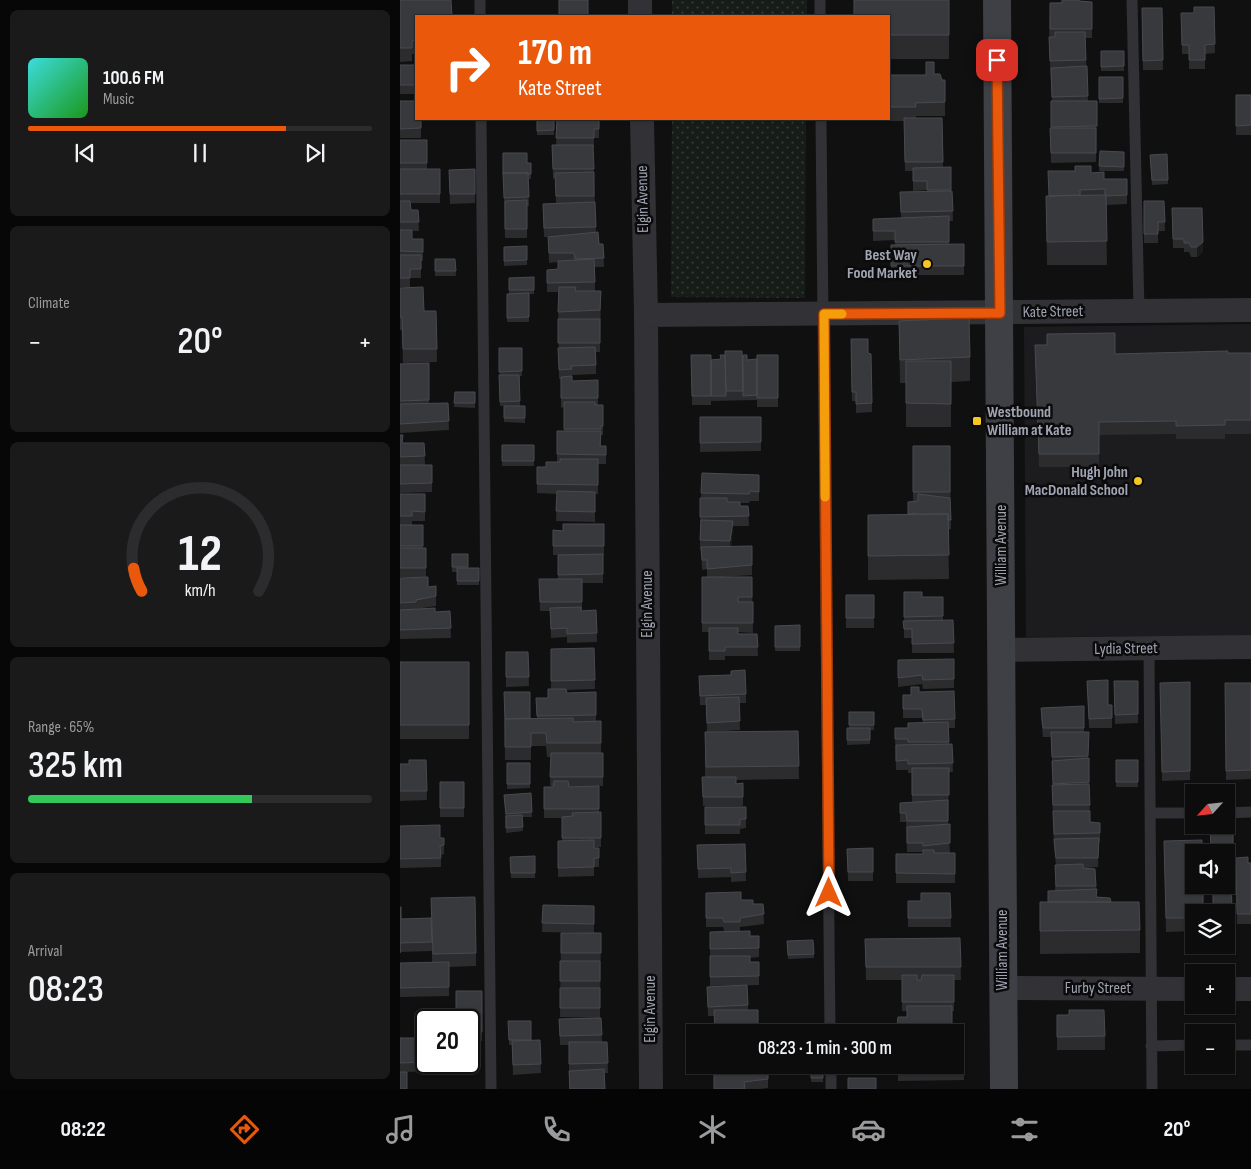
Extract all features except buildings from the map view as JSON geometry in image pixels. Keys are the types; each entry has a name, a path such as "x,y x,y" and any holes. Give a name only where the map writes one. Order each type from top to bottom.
{"main road":[{"name":"William Avenue","path":"996,0 1000,313 1004,1089"}],"street":[{"path":"640,0 640,15"},
{"name":"Elgin Avenue","path":"642,120 646,315 651,1089"},
{"name":"Kate Street","path":"646,315 1251,310"},
{"name":"Lydia Street","path":"1001,650 1251,647"},
{"name":"Furby Street","path":"1002,988 1185,989"},
{"path":"1235,989 1251,989"}],"lane":[{"path":"480,0 480,15"},
{"path":"820,0 820,15"},
{"path":"1132,0 1139,311"},
{"path":"482,120 491,1089"},
{"path":"821,120 830,1024"},
{"path":"1149,648 1152,1089"},
{"path":"1235,812 1251,812"},
{"path":"1150,813 1185,813"},
{"path":"1151,1046 1185,1045"},
{"path":"1235,1045 1251,1045"},
{"path":"831,1074 831,1089"}],"shaded area":[{"path":"672,0 807,0 807,15 672,15"},
{"path":"672,120 806,120 805,298 671,297"},
{"name":"Hugh John MacDonald School","path":"1251,324 1251,636 1026,637 1024,327"}],"slow traffic":[{"path":"825,497 824,314 842,314"}],"place":[{"name":"Best Way Food Market","path":"927,264"},
{"name":"Westbound William at Kate","path":"977,421"},
{"name":"Hugh John MacDonald School","path":"1138,481"}],"route":[{"path":"829,893 824,314 1000,313 997,60"}]}
